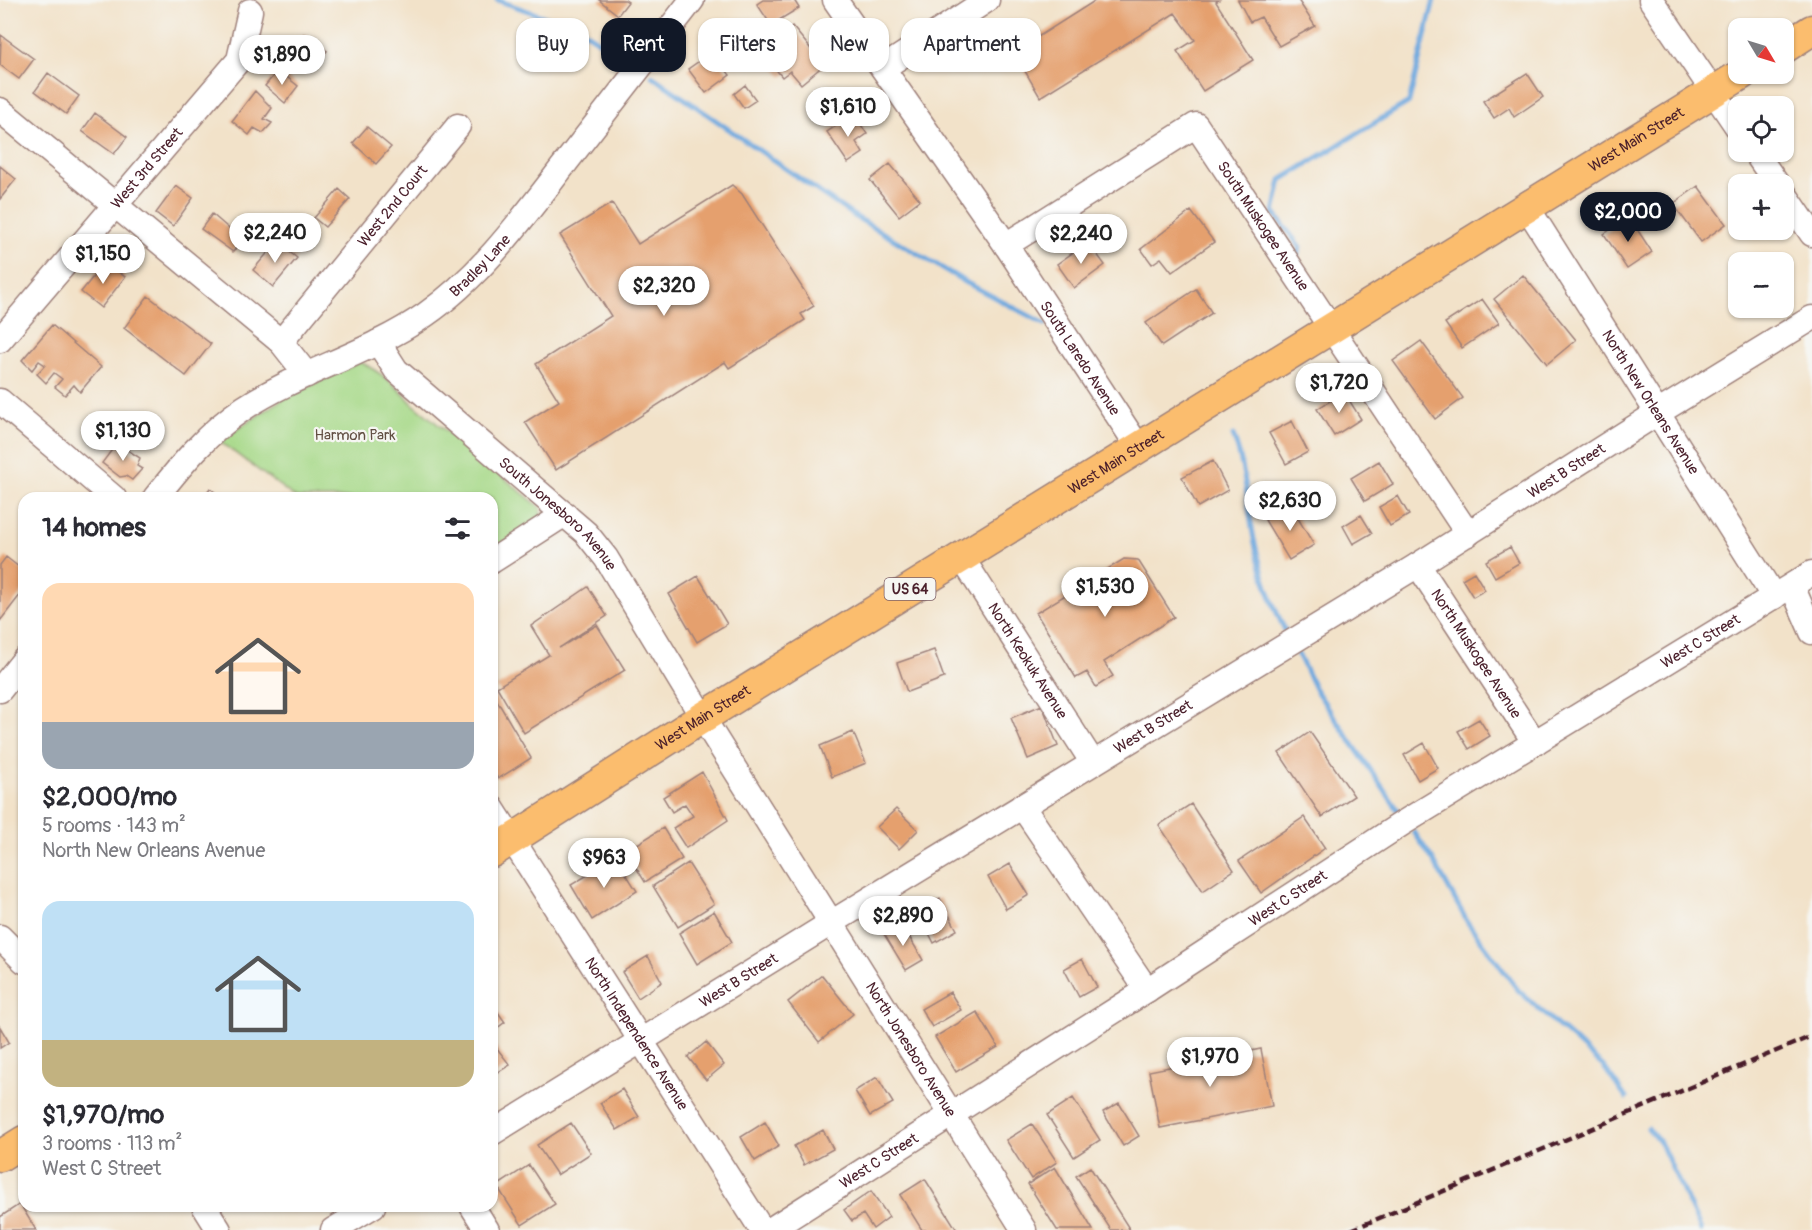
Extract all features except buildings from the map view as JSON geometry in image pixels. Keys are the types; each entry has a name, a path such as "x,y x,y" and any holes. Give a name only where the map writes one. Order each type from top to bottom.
{"main road":[{"path":"1794,42 1812,30"},
{"name":"West Main Street","path":"502,845 702,718 1728,83"},
{"path":"0,1156 18,1145"}],"street":[{"name":"Bradley Lane","path":"159,492 195,448 244,408 378,342 425,315 456,290 490,256 692,0"},
{"name":"South Laredo Avenue","path":"836,0 848,18"},
{"path":"889,64 987,0"},
{"path":"1651,0 1728,114"},
{"name":"West 3rd Street","path":"0,340 239,60 250,12"},
{"name":"South Laredo Avenue","path":"886,72 1006,245 1139,448"},
{"path":"0,110 280,342 307,375"},
{"name":"South Muskogee Avenue","path":"1006,245 1196,125 1330,329"},
{"name":"West 2nd Court","path":"280,342 458,126"},
{"name":"North New Orleans Avenue","path":"1527,207 1659,412 1812,632"},
{"path":"1794,208 1812,234"},
{"name":"West B Street","path":"498,1129 1022,806 1418,566 1659,412 1812,318"},
{"path":"1330,329 1468,534"},
{"name":"South Jonesboro Avenue","path":"378,342 396,370 586,533 606,558 702,718"},
{"path":"0,401 107,492"},
{"path":"498,557 565,514"},
{"name":"North Keokuk Avenue","path":"962,558 1093,763"},
{"name":"North Muskogee Avenue","path":"1418,566 1535,743"},
{"name":"West C Street","path":"770,1230 1147,990 1403,823 1812,573"},
{"path":"0,689 18,667"},
{"name":"North Jonesboro Avenue","path":"702,718 1024,1230"},
{"path":"1022,806 1147,990"},
{"name":"North Independence Avenue","path":"498,830 502,845 642,1042 762,1230"},
{"path":"0,937 18,955"},
{"path":"208,1212 219,1230"},
{"path":"333,1230 363,1212"},
{"path":"476,1212 487,1230"}],"green space":[{"name":"Harmon Park","path":"360,362 388,380 413,404 541,508 541,520 498,548 498,492 288,492 219,441 283,399"}],"waterway":[{"path":"497,0 582,30 601,43"},
{"path":"1295,261 1300,247 1274,213 1281,180 1409,102 1434,0"},
{"path":"652,76 851,214 967,283 1045,324"},
{"path":"1233,435 1244,473 1260,563 1270,597 1285,630"},
{"path":"1298,654 1315,689 1398,810"},
{"path":"1414,832 1433,860 1468,923 1518,990 1604,1067 1626,1098"},
{"path":"1648,1128 1662,1146 1701,1230"}],"railway":[{"path":"1351,1230 1812,1036"}]}
